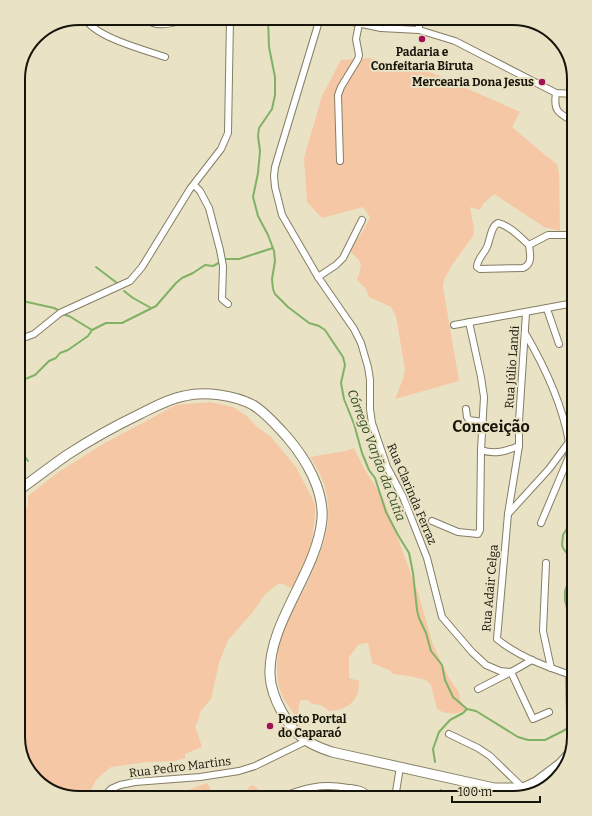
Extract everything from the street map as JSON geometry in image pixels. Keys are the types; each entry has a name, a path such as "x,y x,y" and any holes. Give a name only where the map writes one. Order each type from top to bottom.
{"highway":[{"path":"25,486 67,455 130,419 172,399 185,395 207,394 232,397 251,404 259,409 292,443 311,472 319,494 322,517 317,545 302,581 283,620 274,650 270,673 273,693 278,705 291,724 306,741 317,747 332,752 488,786 523,788 536,782 560,764"}],"street":[{"path":"89,25 103,35 165,57"},
{"path":"25,337 34,334 60,314 130,281 142,267 194,185 221,149 228,132 230,25"},
{"name":"Rua Clarinda Ferraz","path":"318,25 275,167 275,187 282,215 318,277 354,328 361,343 370,380 370,409 372,423 387,467 403,497 427,558 442,618 472,652 486,665 500,671 511,672"},
{"path":"340,161 338,95 341,87 358,59 359,55 356,39 359,25"},
{"path":"364,25 381,28 418,30 455,41 556,93 567,94"},
{"path":"418,25 418,30"},
{"path":"556,93 554,105 558,111 567,117"},
{"path":"194,185 200,191 209,208 222,262 222,299 228,304"},
{"path":"318,277 336,265 343,258 362,220"},
{"path":"495,224 501,224 529,245 529,264 523,268 480,270 477,267 478,262 486,249 495,224"},
{"path":"529,245 548,235 567,235"},
{"path":"454,325 567,305"},
{"path":"547,309 559,344"},
{"name":"Rua Júlio Landi","path":"508,514 519,446 519,420 526,313"},
{"path":"432,521 458,532 475,534 480,533 481,450 484,397 469,322"},
{"path":"525,333 536,352 560,406 567,431"},
{"path":"466,409 469,420 483,422"},
{"path":"508,514 549,469 567,445"},
{"path":"481,450 492,453 519,446"},
{"path":"541,523 567,461"},
{"name":"Rua Adair Celga","path":"508,514 496,639 505,646 532,660 567,673"},
{"path":"546,563 543,631 551,668"},
{"path":"478,689 532,660"},
{"path":"511,672 533,719 549,712"},
{"path":"449,734 478,748 490,756 523,788"},
{"name":"Rua Pedro Martins","path":"109,791 120,785 135,782 200,777 244,769 274,758 306,741"},
{"path":"394,791 400,767"},
{"path":"299,791 311,787 325,785 333,785 362,791"},
{"path":"486,791 488,786"},
{"path":"488,786 490,791"}],"shaded area":[{"path":"369,58 432,73 520,112 512,127 557,164 559,173 560,231 544,227 494,194 483,204 480,210 470,207 474,228 473,236 452,265 444,280 443,287 459,381 395,399 405,370 396,316 391,307 369,297 366,289 357,280 361,266 359,261 349,250 363,231 370,217 363,207 322,218 307,202 304,158 322,96 341,60"},
{"path":"210,402 233,407 247,416 256,426 271,437 296,467 315,505 312,540 293,589 283,584 278,584 266,593 252,613 228,640 219,663 211,699 200,712 199,719 195,726 202,747 185,754 185,758 175,761 147,762 111,767 96,780 91,791 76,791 62,788 46,780 36,770 29,758 25,744 25,509 28,506 28,496 57,473 103,444 176,405"},
{"path":"354,448 365,470 383,498 418,593 433,645 449,678 459,693 460,700 466,709 463,711 452,714 440,711 437,709 431,685 426,680 393,674 389,670 372,663 368,643 359,644 349,657 349,678 359,681 359,689 354,700 348,705 340,709 329,711 321,705 312,704 308,700 300,701 298,710 304,725 283,697 279,687 277,669 278,652 282,634 290,614 314,569 325,537 328,522 326,490 320,474 310,457"},
{"path":"207,783 211,791 186,791"},
{"path":"253,785 260,791 246,791"}],"waterway":[{"name":"Córrego Varjão da Cutia","path":"268,25 269,47 275,77 275,95 272,109 259,128 258,136 260,151 258,173 253,197 258,216 274,251 275,261 272,279 275,294 288,307 309,323 319,326 325,330 343,357 345,365 341,383 344,399 354,424 362,453 369,470 375,478 386,512 409,553 419,618 426,633 431,651 442,665 445,680 453,697 467,709 476,711 518,737 528,740 545,740 565,730 567,727"},
{"path":"25,379 35,375 49,361 56,358 60,353 68,350 88,336 92,330 106,323 122,323 156,306 176,283 205,265 213,266 226,259 239,259 273,248"},
{"path":"96,267 117,283"},
{"path":"124,291 151,308"},
{"path":"25,302 58,310"},
{"path":"62,314 69,316 92,330"},
{"path":"25,457 28,461"},
{"name":"Córrego Varjão da Cutia","path":"567,528 563,535 562,545 567,554"},
{"name":"Córrego Varjão da Cutia","path":"567,586 565,591 565,600 567,608"},
{"name":"Córrego Varjão da Cutia","path":"567,674 567,717"},
{"path":"435,762 433,749 439,732 450,720 467,709"}],"place":[{"name":"Padaria e Confeitaria Biruta","path":"422,39"},
{"name":"Mercearia Dona Jesus","path":"542,82"},
{"name":"Posto Portal do Caparaó","path":"270,726"}],"district":[{"name":"Conceição","path":"491,426"}]}
